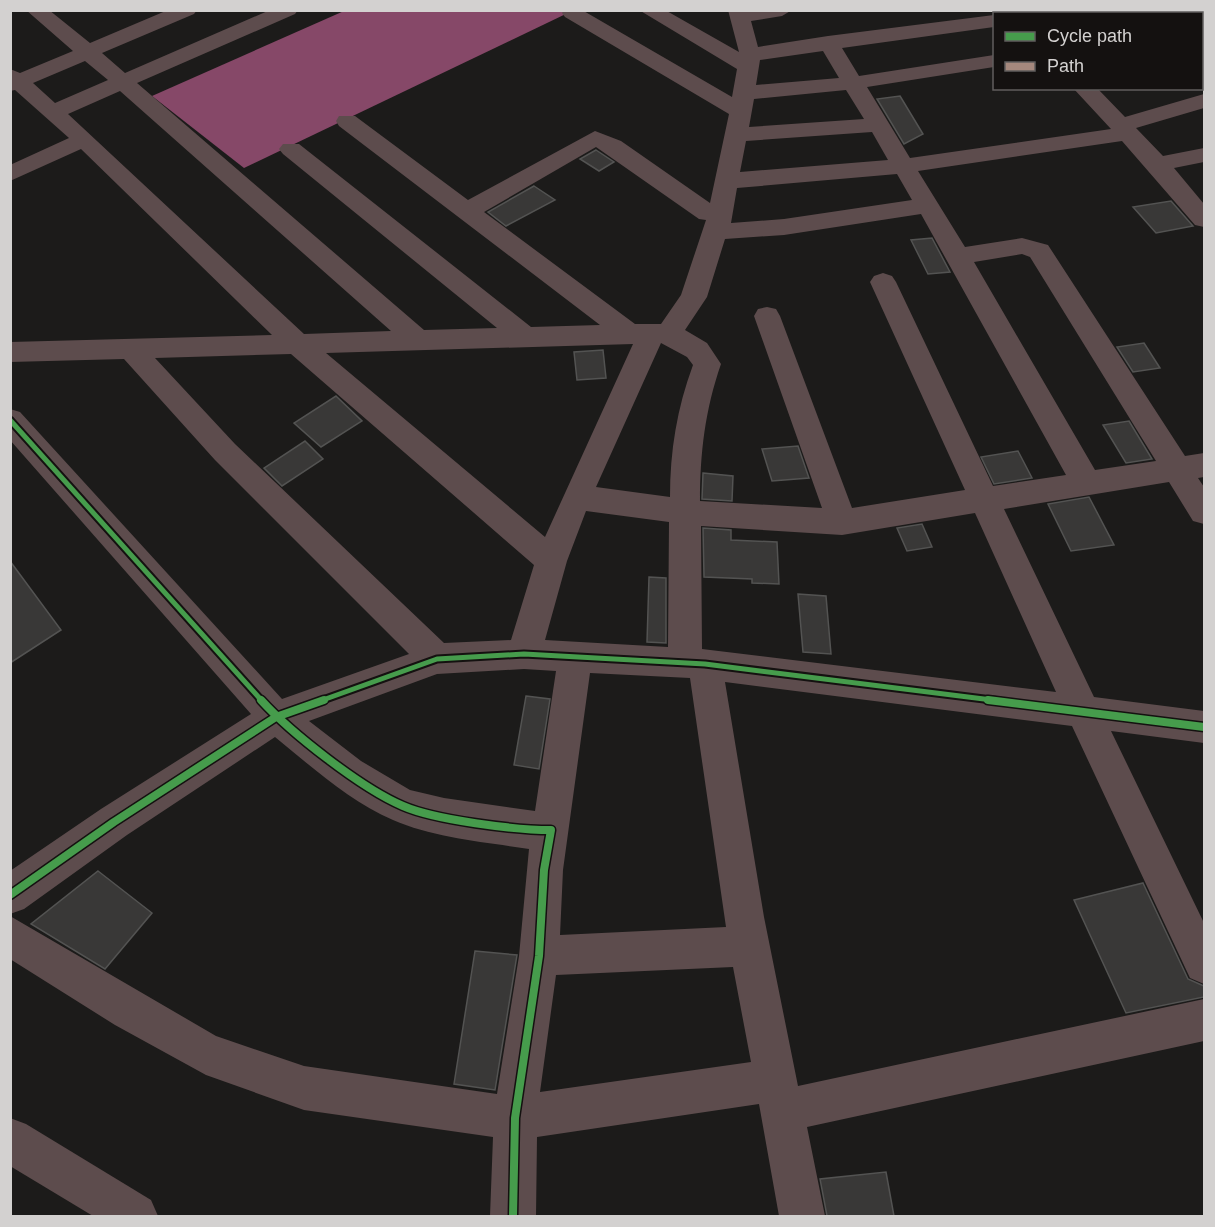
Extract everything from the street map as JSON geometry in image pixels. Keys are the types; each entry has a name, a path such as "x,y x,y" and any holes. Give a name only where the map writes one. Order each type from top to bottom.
{"street":[{"path":"36,10 123,82 420,342"},
{"path":"13,80 88,52 187,10"},
{"path":"53,112 288,10"},
{"path":"649,10 749,60 828,42 993,21"},
{"path":"524,654 551,561 576,497 650,334 694,297 711,222 727,180 743,102 749,60 739,13 782,10"},
{"path":"572,13 743,102 853,82 993,61"},
{"path":"828,42 958,256 1087,484"},
{"path":"13,80 84,139 299,345 551,561"},
{"path":"1086,90 1158,164 1204,219"},
{"path":"727,180 904,166 1124,129 1204,101"},
{"path":"347,121 467,211 650,334 697,350 707,364 699,387 685,454 685,512 695,663 802,1216"},
{"path":"736,135 879,125"},
{"path":"467,211 595,138 613,146 711,222 784,227 928,205"},
{"path":"10,174 84,139"},
{"path":"291,149 528,339"},
{"path":"1158,164 1204,155"},
{"path":"958,256 1022,246 1039,251 1192,467 1204,512"},
{"path":"883,282 1155,866 1204,964"},
{"path":"767,316 842,522"},
{"path":"10,352 650,334"},
{"path":"131,349 225,452 437,659"},
{"path":"10,420 276,717 348,773 403,806 444,816 528,830 551,830"},
{"path":"576,497 721,516 842,522 1192,467"},
{"path":"10,895 114,822 276,717 437,659 524,654 695,663 1204,727"},
{"path":"513,1216 515,1118 539,956 543,870 551,830 575,657"},
{"path":"10,936 130,1010 207,1054 304,1088 353,1097 515,1118 779,1096 1204,1020"},
{"path":"539,956 750,946"},
{"path":"10,1140 135,1216"}],"shaded area":[{"path":"344,11 572,11 244,168 152,96"}],"building":[{"path":"900,96 923,134 904,144 877,99"},
{"path":"596,150 614,162 599,171 580,159"},
{"path":"534,186 555,200 506,226 488,212"},
{"path":"1171,201 1193,226 1156,233 1133,207"},
{"path":"932,238 950,272 928,274 911,240"},
{"path":"1144,343 1160,368 1133,372 1117,347"},
{"path":"603,350 606,378 577,380 574,352"},
{"path":"336,396 362,421 321,447 294,423"},
{"path":"1129,421 1152,459 1126,463 1103,425"},
{"path":"305,441 323,459 282,486 264,468"},
{"path":"798,446 809,478 772,481 762,449"},
{"path":"1018,451 1032,478 994,484 981,457"},
{"path":"703,473 733,476 732,501 702,499"},
{"path":"1089,497 1114,545 1071,551 1048,504"},
{"path":"922,524 932,547 907,551 897,528"},
{"path":"703,528 731,530 731,540 777,542 779,584 752,583 752,579 704,577"},
{"path":"10,561 61,630 10,663"},
{"path":"649,577 666,578 666,643 647,642"},
{"path":"798,594 826,596 831,654 803,652"},
{"path":"526,696 550,699 539,769 514,765"},
{"path":"98,871 152,913 105,969 31,924"},
{"path":"1143,883 1188,979 1204,986 1204,997 1126,1013 1074,900"},
{"path":"475,951 517,955 495,1090 454,1084"},
{"path":"886,1172 894,1216 827,1216 820,1179"}],"marked path":[{"path":"1186,12 1193,10"}],"cycle path":[{"path":"10,420 276,717 348,773 403,806 444,816 528,830 551,830 544,870 539,956 515,1118 513,1216"},
{"path":"10,895 114,822 276,717 437,659 524,654 705,664 1204,727"}]}
